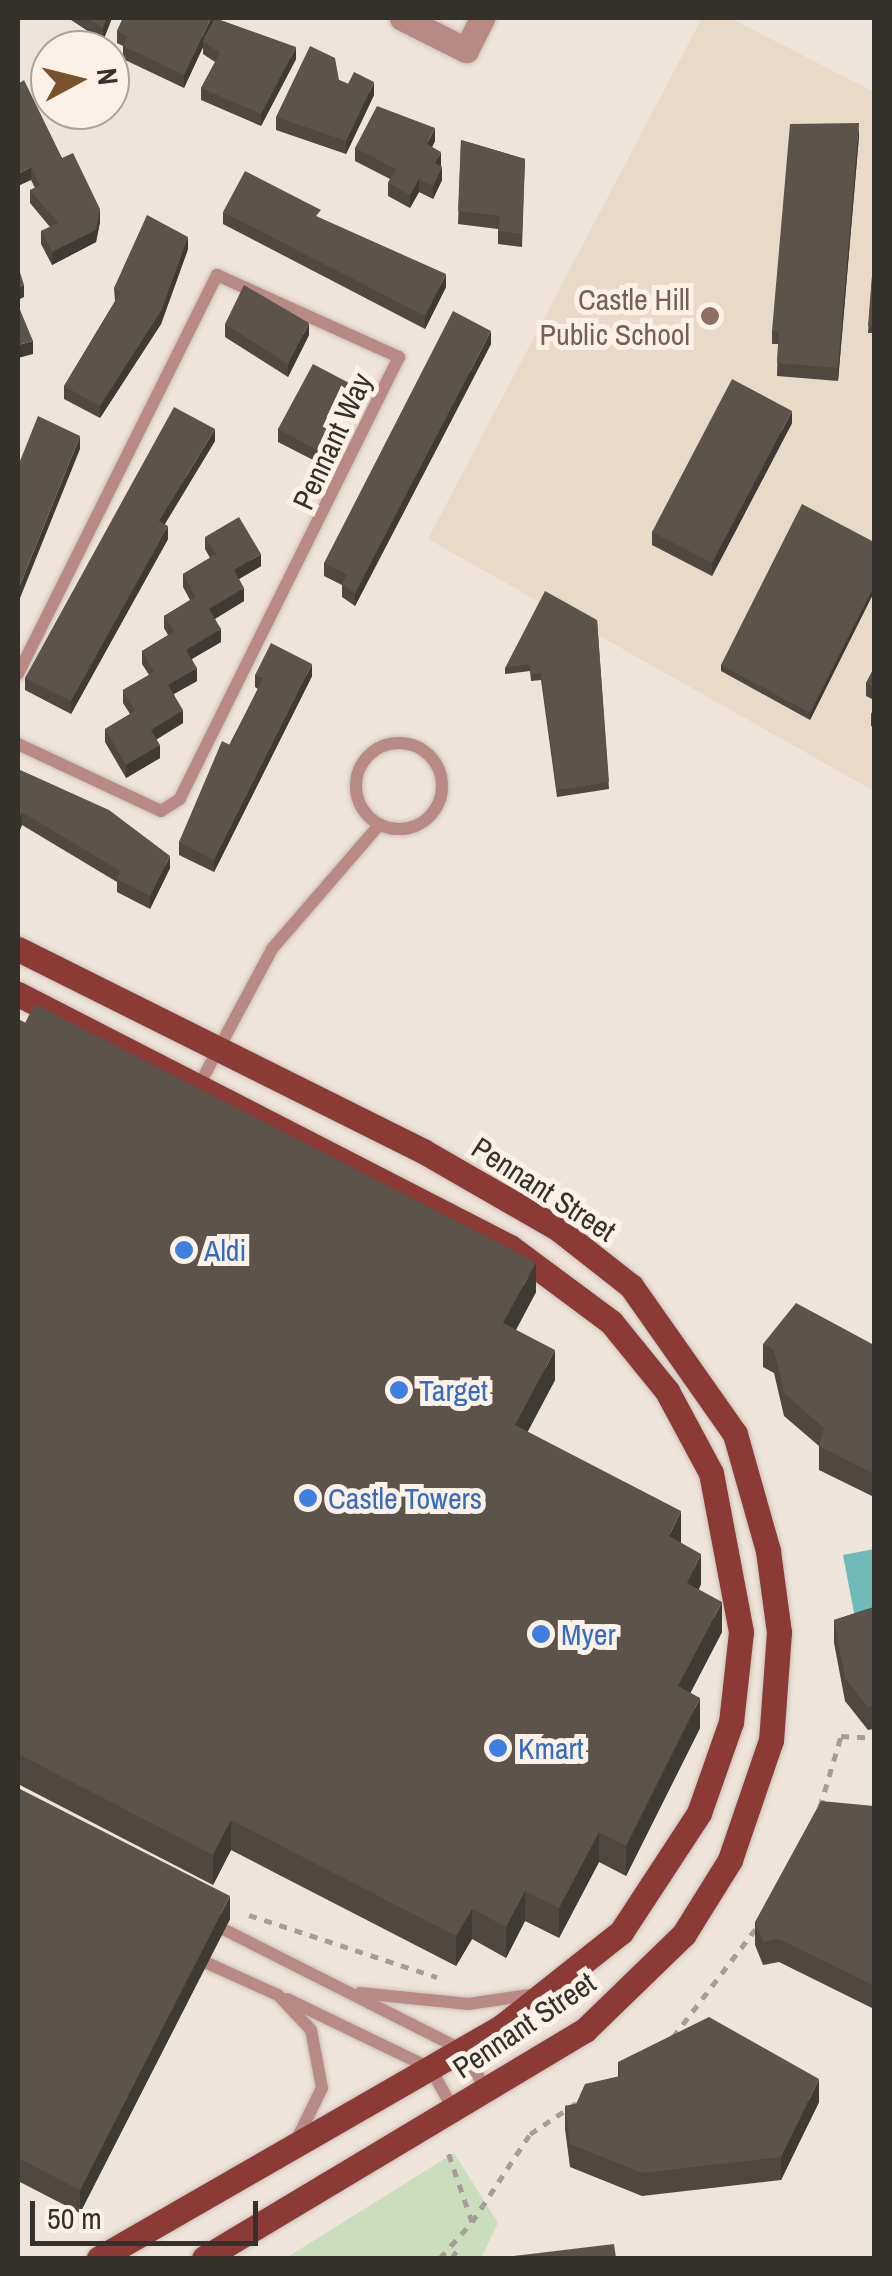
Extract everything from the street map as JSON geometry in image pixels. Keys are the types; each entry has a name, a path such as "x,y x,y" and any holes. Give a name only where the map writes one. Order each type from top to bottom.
{"main road":[{"name":"Pennant Street","path":"18,949 540,1218 631,1286 734,1434 755,1490 779,1632 778,1694 759,1788 730,1860 637,1986 487,2090 204,2258"},
{"name":"Pennant Street","path":"18,994 194,1093 559,1278 611,1322 666,1392 711,1472 741,1632 731,1722 699,1813 664,1876 621,1932 556,1987 460,2050 287,2154 99,2258"}],"street":[{"path":"402,18 466,50 482,18"}],"lane":[{"name":"Pennant Way","path":"18,674 217,275 399,357 180,799 160,812 18,744"},
{"path":"390,744 419,748 442,781 436,807 418,826 378,825 356,788 365,760 390,744"},
{"path":"194,1093 272,949 378,825"},
{"path":"72,1022 93,1053"},
{"path":"225,1930 460,2050 487,2090"},
{"path":"207,1963 430,2068 454,2110"},
{"path":"338,1988 468,2004 556,1987"},
{"path":"278,1995 311,2030 322,2061 322,2088 287,2154"}],"path":[{"path":"818,1814 841,1736 874,1738"},
{"path":"239,1910 455,1981"},
{"path":"665,2046 763,1916"},
{"path":"452,2258 530,2134 587,2096"},
{"path":"444,2144 464,2178 472,2222"},
{"path":"440,2258 461,2242"}],"shaded area":[{"name":"Castle Hill Public School","path":"702,18 730,18 874,92 874,791 428,539"}],"green space":[{"path":"454,2153 498,2223 481,2258 286,2258"}],"water":[{"path":"874,1549 874,1615 855,1618 843,1555"}],"building":[{"path":"87,18 107,18 103,28"},
{"path":"123,18 211,18 184,75 130,49 130,30 117,30"},
{"path":"215,18 296,47 261,114 201,88 220,53 203,41"},
{"path":"310,46 335,58 339,80 348,84 354,72 374,82 346,141 276,117"},
{"path":"24,80 30,92 30,130 48,130 62,158 73,153 100,209 96,230 52,252 41,231 58,223 30,190 40,185 31,167 18,174 18,84"},
{"path":"377,106 435,128 427,144 441,152 435,163 442,167 433,186 419,179 410,195 388,183 396,169 355,148"},
{"path":"859,123 838,368 777,363 779,332 772,331 790,124"},
{"path":"461,140 525,159 522,234 498,231 500,216 458,211"},
{"path":"245,171 321,210 316,216 446,274 425,316 223,212"},
{"path":"147,215 188,237 161,311 100,406 64,386 121,292 114,288"},
{"path":"874,251 874,327 868,326"},
{"path":"18,266 24,285 18,287"},
{"path":"244,285 309,323 288,364 225,324"},
{"path":"18,305 33,341 18,345"},
{"path":"453,311 491,331 355,593 342,584 347,575 324,563"},
{"path":"313,364 351,384 317,450 278,429"},
{"path":"732,379 792,411 712,563 652,532"},
{"path":"174,407 215,429 159,521 168,526 71,701 25,678"},
{"path":"38,416 80,436 18,590 18,466"},
{"path":"802,504 874,542 874,586 810,713 721,665"},
{"path":"239,517 261,554 234,570 244,588 209,609 221,629 186,650 197,668 168,685 183,710 151,730 160,745 126,765 105,729 135,711 123,690 154,672 142,651 174,632 164,616 196,597 183,574 216,554 205,537"},
{"path":"545,591 597,620 609,782 557,790 541,673 531,674 530,664 505,668"},
{"path":"271,643 312,664 214,860 179,842 222,741 230,745 263,678 255,675"},
{"path":"874,668 874,687 866,683"},
{"path":"18,769 109,810 170,856 150,896 117,879 120,871 22,812 19,819"},
{"name":"Castle Towers","path":"35,1004 536,1262 503,1323 555,1350 515,1425 681,1511 669,1536 701,1554 687,1583 722,1602 678,1686 700,1698 626,1846 599,1832 559,1908 525,1891 506,1927 472,1909 456,1936 231,1820 213,1855 18,1754 18,1019 25,1023"},
{"path":"796,1303 874,1345 874,1474 819,1446 824,1428 784,1393 774,1350 763,1344"},
{"path":"874,1607 874,1706 868,1707 845,1678 834,1620"},
{"path":"18,1788 230,1896 80,2190 18,2158"},
{"path":"821,1801 874,1806 874,1986 779,1939 763,1942 755,1922"},
{"path":"709,2017 819,2079 781,2157 642,2173 570,2144 565,2106 576,2104 585,2084 620,2076 618,2062"},
{"path":"614,2244 616,2258 497,2258"}],"place":[{"name":"Castle Hill Public School","path":"710,316"},
{"name":"Aldi","path":"184,1250"},
{"name":"Target","path":"399,1390"},
{"name":"Castle Towers","path":"308,1498"},
{"name":"Myer","path":"541,1634"},
{"name":"Kmart","path":"498,1748"}]}
